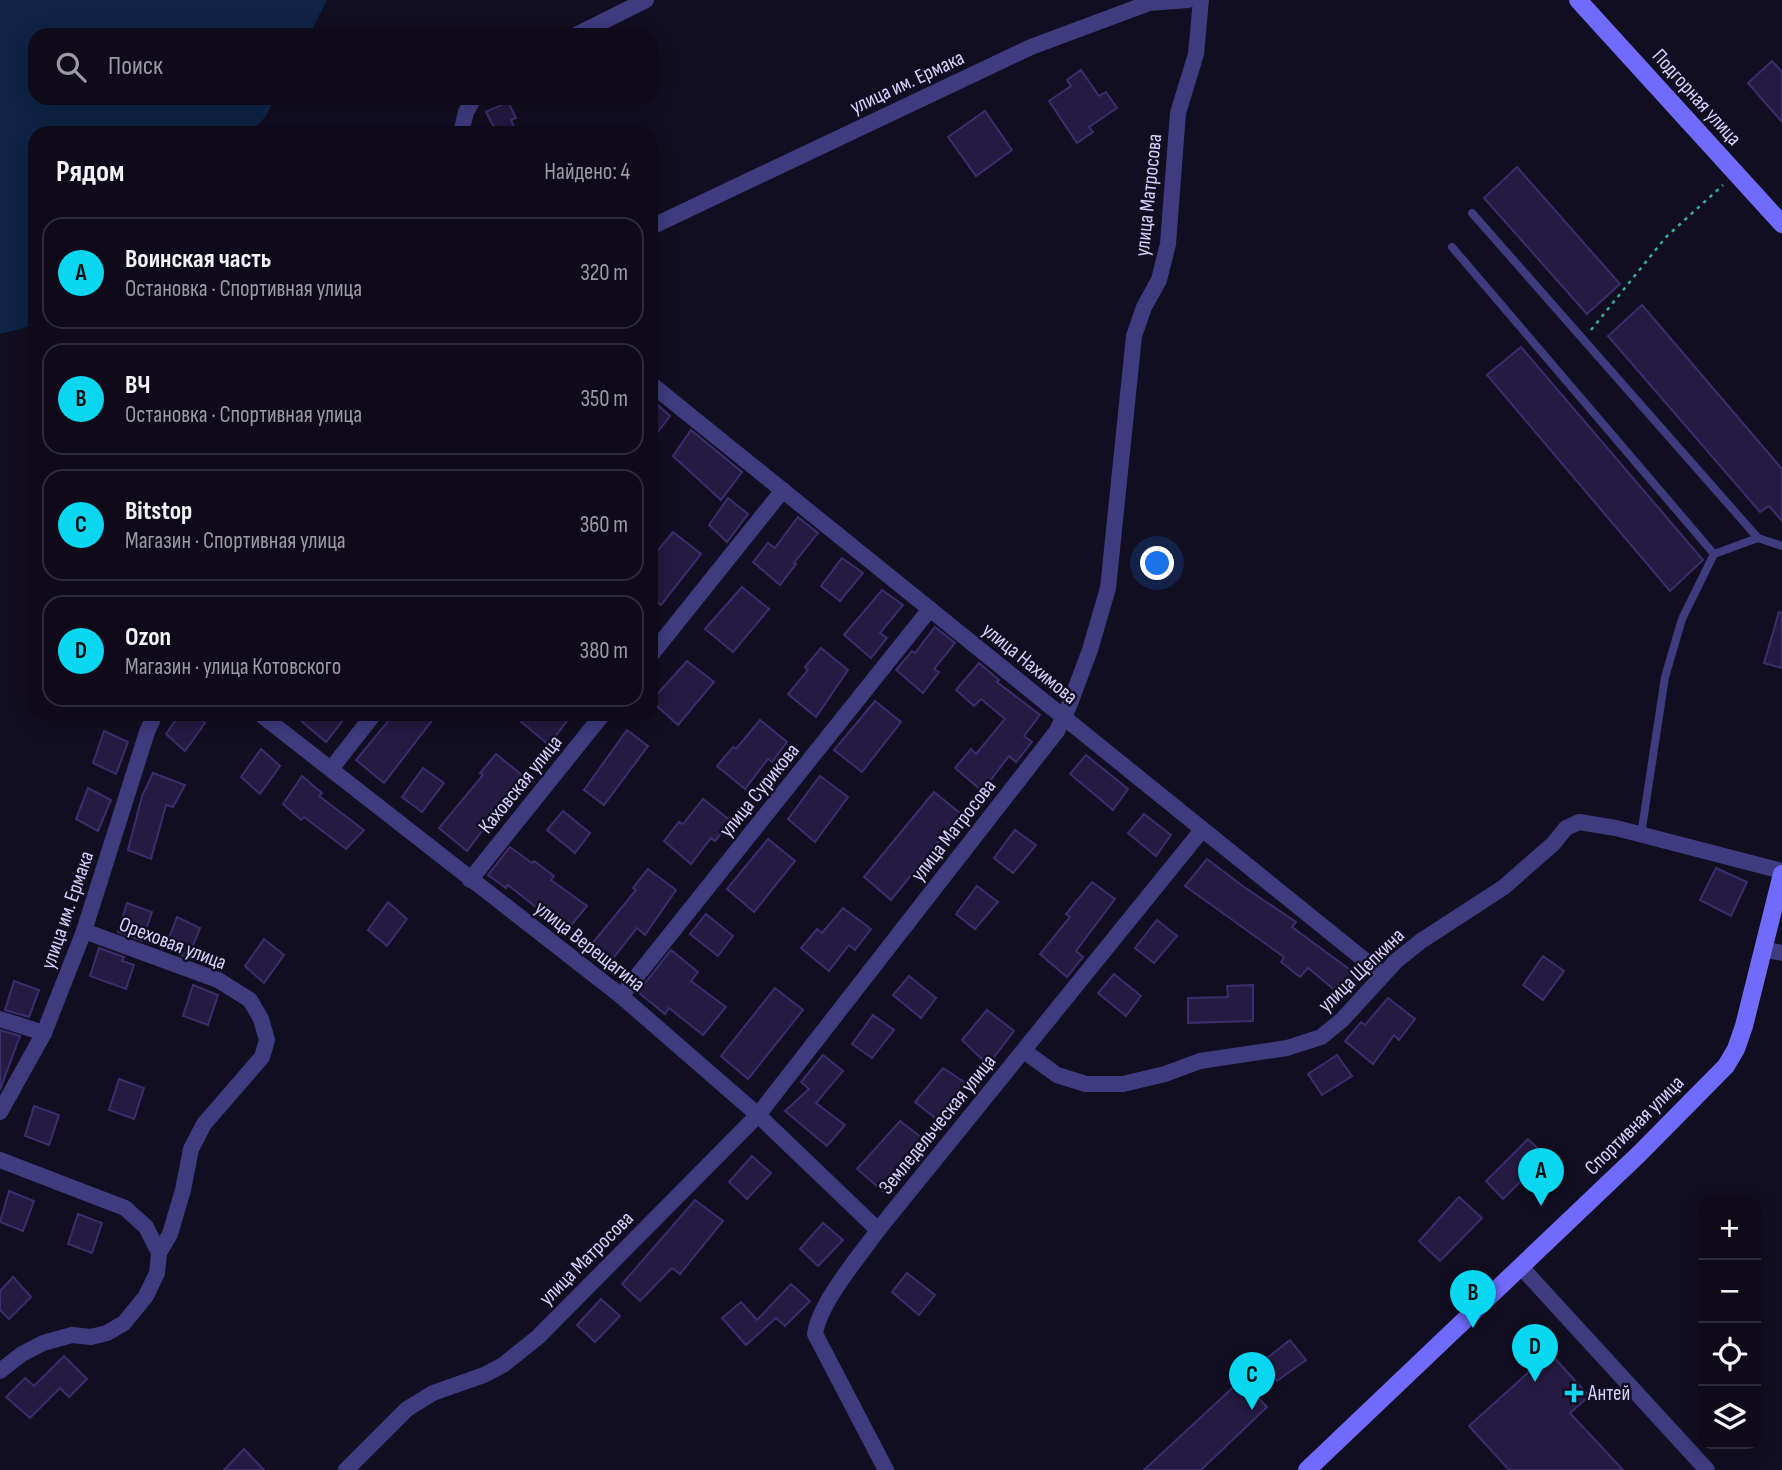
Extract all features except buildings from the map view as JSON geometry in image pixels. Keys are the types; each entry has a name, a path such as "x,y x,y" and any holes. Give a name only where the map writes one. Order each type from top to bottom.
{"street":[{"path":"590,28 646,0"},
{"name":"улица им. Ермака","path":"658,224 1031,47 1148,2 1188,0"},
{"name":"улица Матросова","path":"346,1470 407,1409 433,1393 484,1375 503,1365 538,1337 758,1115 1057,731 1090,650 1108,588 1133,336 1159,279 1168,244 1178,113 1196,54 1201,0"},
{"name":"Подгорная улица","path":"1578,0 1782,225"},
{"path":"463,126 470,105"},
{"name":"улица Нахимова","path":"658,390 1383,975"},
{"path":"658,646 783,491"},
{"name":"улица Сурикова","path":"621,996 930,609"},
{"name":"улица им. Ермака","path":"0,1112 44,1033 84,932 152,721"},
{"name":"улица Верещагина","path":"269,721 621,996 758,1115 878,1230"},
{"path":"331,769 369,721"},
{"name":"Каховская улица","path":"470,880 597,721"},
{"name":"улица Щепкина","path":"1024,1051 1057,1074 1086,1084 1123,1084 1166,1074 1200,1061 1287,1048 1321,1037 1342,1020 1383,975 1421,940 1504,887 1553,844 1566,828 1579,822 1642,835 1782,873"},
{"name":"Земледельческая улица","path":"886,1470 815,1334 817,1321 878,1230 1202,830"},
{"name":"Спортивная улица","path":"1307,1470 1648,1145 1726,1066 1736,1049 1744,1026 1782,873"},
{"name":"Ореховая улица","path":"84,932 218,980 250,1000 261,1019 267,1040 262,1057 204,1124 191,1149 170,1234 159,1253"},
{"path":"1763,949 1782,953"},
{"path":"0,1019 44,1033"},
{"path":"0,1160 125,1208 146,1227 159,1253 157,1273 146,1296 124,1323 107,1333 91,1337 72,1335 43,1343 22,1354 0,1371"},
{"path":"1521,1267 1707,1470"}],"lane":[{"path":"1472,213 1758,538 1782,546"},
{"path":"1452,247 1714,554"},
{"path":"1642,835 1665,677 1682,619 1714,554 1758,538"}],"path":[{"path":"1584,338 1666,237 1736,174"}],"water":[{"path":"0,0 327,0 313,28 28,28 28,105 272,105 257,126 28,126 28,327 0,334"}],"place":[{"name":"Воинская часть","path":"1541,1206"},
{"name":"ВЧ","path":"1473,1328"},
{"name":"Ozon","path":"1535,1382"},
{"name":"Антей","path":"1574,1393"},
{"name":"Bitstop","path":"1252,1410"}]}
